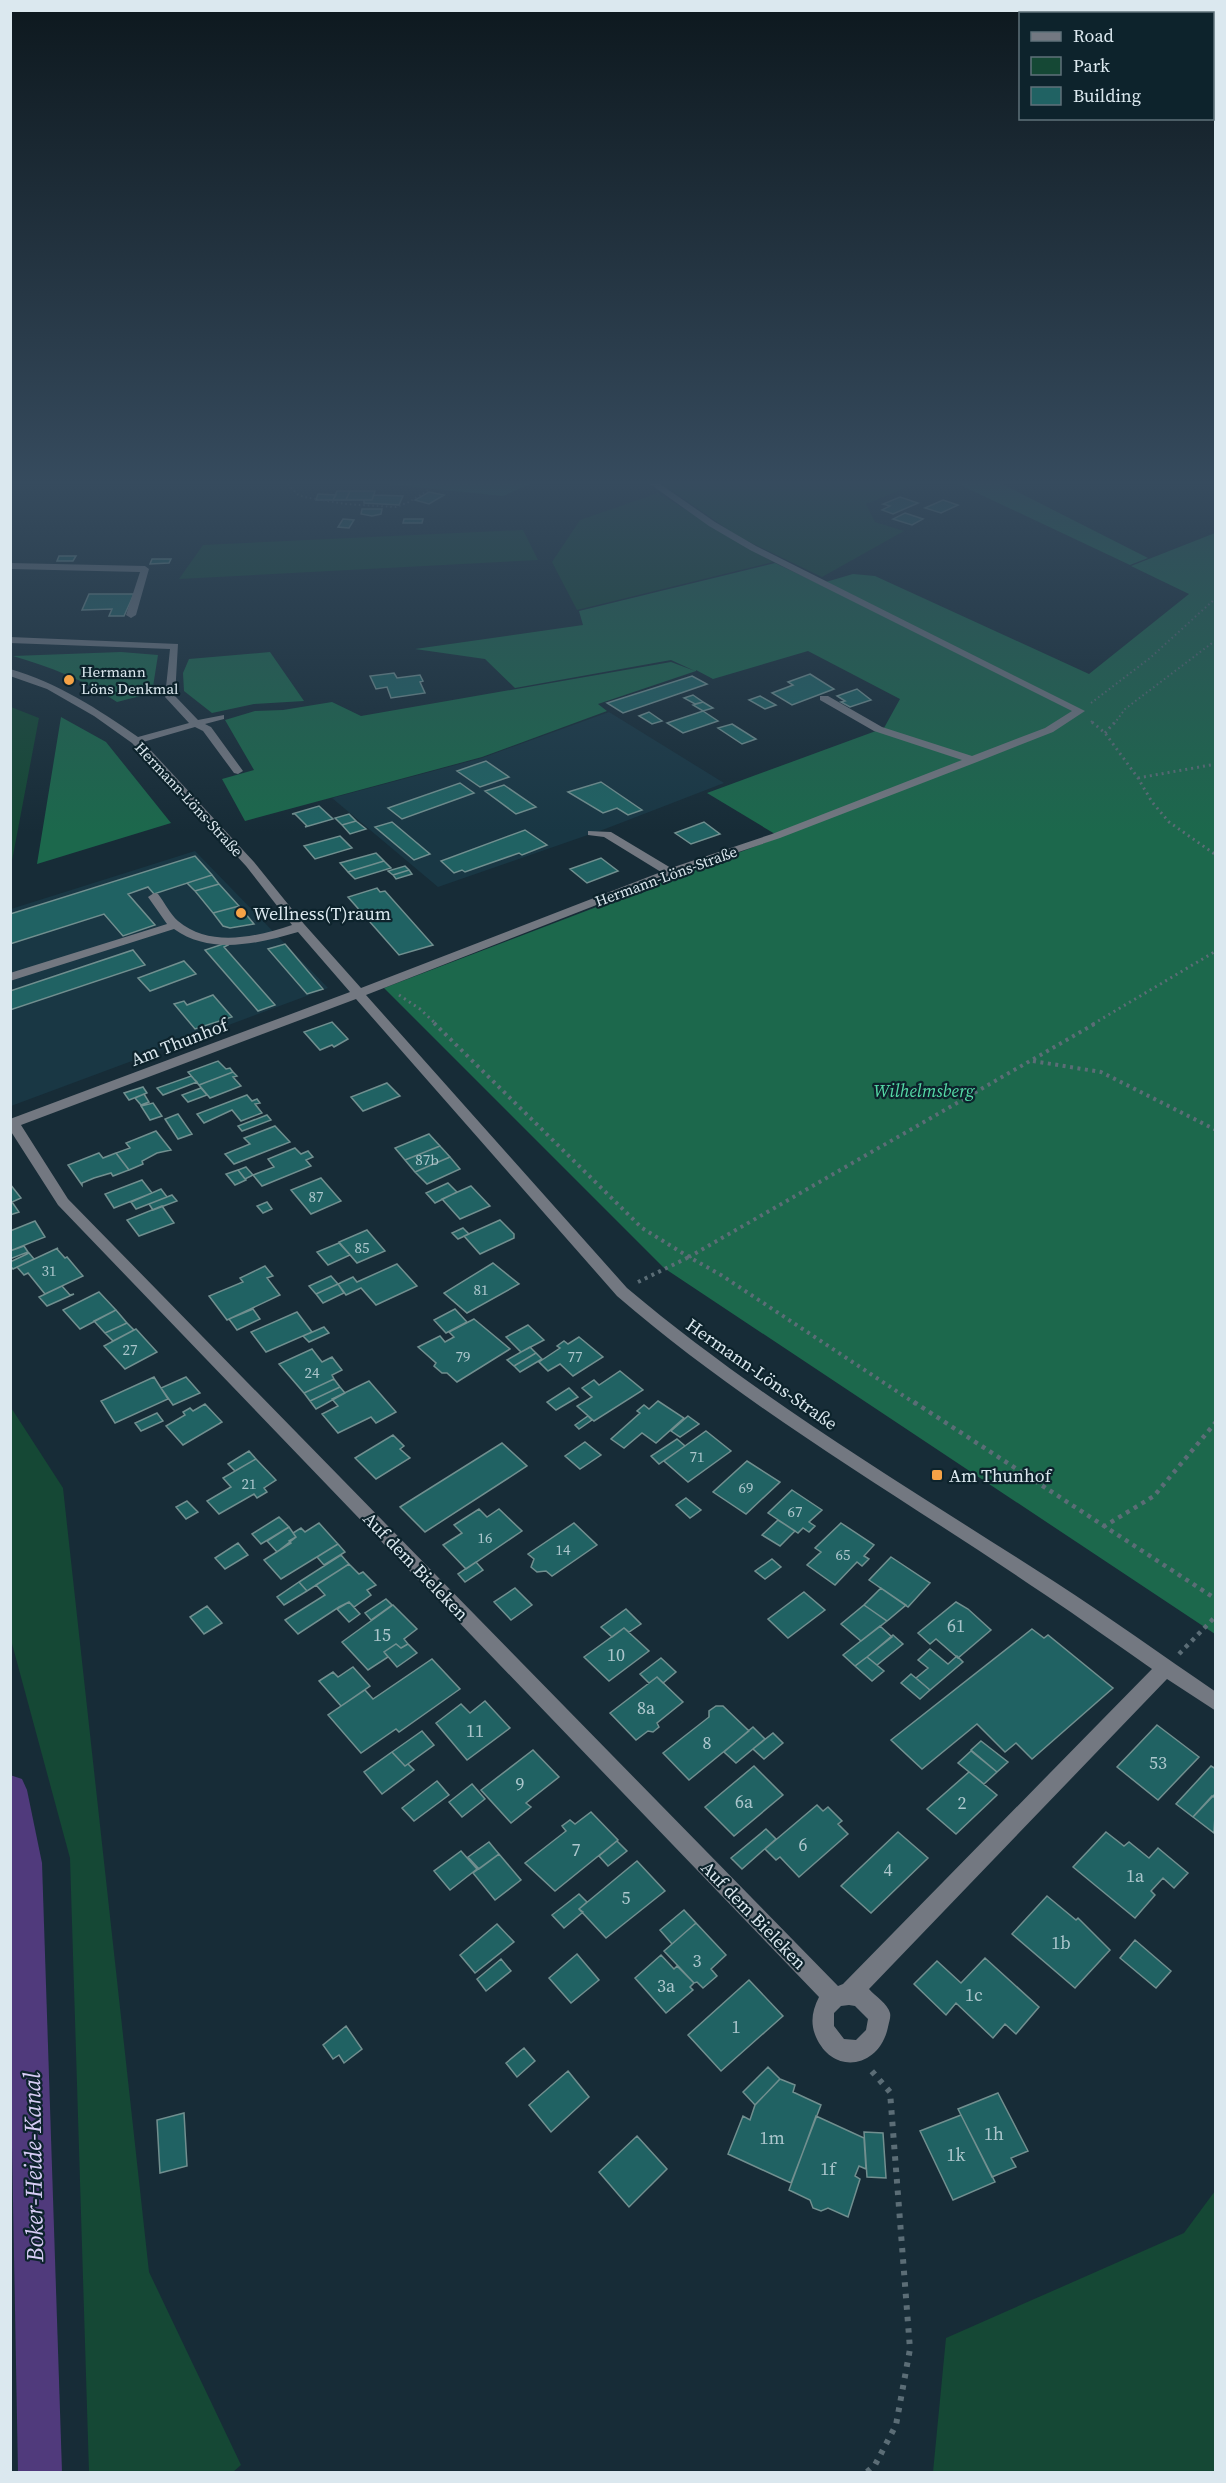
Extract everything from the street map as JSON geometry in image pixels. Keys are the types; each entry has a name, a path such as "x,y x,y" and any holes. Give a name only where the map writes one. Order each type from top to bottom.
{"street":[{"path":"131,615 135,600"},
{"name":"Hermann-Löns-Straße","path":"359,993 1050,730 1080,711 858,600"},
{"path":"10,640 175,646 170,697 196,724 207,729 238,771"},
{"name":"Hermann-Löns-Straße","path":"10,672 51,687 98,714 136,741 250,864 300,927 622,1292 663,1327 755,1396 859,1466 1050,1588 1215,1702"},
{"path":"824,698 878,729 973,760"},
{"path":"136,741 220,717"},
{"path":"592,832 606,831 671,873"},
{"path":"154,897 175,925 198,937 246,940 300,927"},
{"path":"10,977 175,925"},
{"name":"Am Thunhof","path":"12,1124 359,993"},
{"name":"Auf dem Bieleken","path":"12,1124 63,1202 842,1996 861,1997 880,2015 879,2030 874,2042 856,2052"},
{"path":"856,2052 845,2051 831,2043 821,2024 825,2006 842,1996 1166,1667"}],"path":[{"path":"1103,695 1150,658 1213,600"},
{"path":"1215,640 1125,709 1116,719 1115,724 1105,733 1138,778 1152,802 1169,822 1215,855"},
{"path":"1138,778 1215,764"},
{"path":"622,1292 650,1274 689,1257 1032,1061 1215,951"},
{"path":"384,984 420,1009 642,1228 721,1275 1215,1599"},
{"path":"1032,1061 1101,1072 1215,1130"},
{"path":"1102,1527 1154,1496 1215,1422"},
{"path":"1166,1667 1215,1616"},
{"path":"856,2052 890,2092 910,2349 896,2425 875,2464 867,2472"}],"shaded area":[{"path":"609,712 724,783 605,829 438,887 332,798 482,758"},
{"path":"195,851 328,988 11,1106 11,909"}],"green space":[{"path":"572,600 618,600 577,610"},
{"name":"Wilhelmsberg","path":"624,600 927,600 1089,674 1182,600 1215,600 1215,1634 664,1268 384,988 780,837 707,793 884,728 900,699 808,651 713,679 696,670 696,671 598,704 607,711 482,757 245,821 222,779 254,770 225,720 255,711 283,710 332,702 361,716 671,662 695,671 671,660 515,688 485,659 415,649 583,625 579,611"},
{"path":"121,652 158,655 152,693 117,702 67,675 13,656"},
{"path":"270,652 304,701 254,704 212,713 184,691 183,673 189,659"},
{"path":"11,707 39,718 11,866"},
{"path":"61,717 106,742 171,823 37,864"},
{"path":"10,1406 63,1488 149,2272 241,2465 233,2472 89,2472 70,1858 11,1640"},
{"path":"1215,2191 1215,2472 933,2472 946,2338 1184,2233"}],"building":[{"path":"86,600 131,600 124,616 109,616 112,609 82,610"},
{"path":"394,673 397,678 420,675 423,681 420,682 425,693 391,698 387,687 376,689 370,676"},
{"path":"810,674 834,689 792,705 772,693 793,685 788,682"},
{"path":"692,676 707,684 623,713 607,703"},
{"path":"857,689 871,700 850,707 841,702 845,701 837,696"},
{"path":"693,695 703,702 695,704 684,698"},
{"path":"760,696 776,705 765,709 749,700"},
{"path":"703,702 713,708 703,711 693,705"},
{"path":"703,711 718,721 683,733 667,723"},
{"path":"649,712 662,721 652,724 639,716"},
{"path":"732,724 756,739 742,744 718,728"},
{"path":"486,761 509,777 480,787 457,771"},
{"path":"601,782 642,810 628,815 617,808 603,813 568,792"},
{"path":"460,783 474,793 402,819 388,808"},
{"path":"504,785 536,807 516,814 485,791"},
{"path":"319,806 333,819 305,827 307,826 295,814 292,814"},
{"path":"349,814 356,821 342,825 335,818"},
{"path":"356,821 366,829 350,834 342,825"},
{"path":"392,822 430,854 414,860 375,827"},
{"path":"704,822 720,834 691,844 675,833"},
{"path":"525,830 547,845 465,872 462,870 454,873 441,861"},
{"path":"340,836 352,848 315,859 304,846"},
{"path":"376,853 384,861 348,872 340,863"},
{"path":"195,856 212,875 154,894 148,887 128,894 155,925 123,936 104,914 10,944 10,914"},
{"path":"601,858 618,871 587,883 570,869"},
{"path":"384,861 391,868 355,879 348,872"},
{"path":"405,866 409,870 393,875 388,871"},
{"path":"409,870 412,874 396,879 393,875"},
{"path":"212,875 219,884 195,891 187,883"},
{"path":"219,884 239,906 213,913 195,891"},
{"path":"377,888 380,892 385,891 433,945 399,955 348,897"},
{"path":"239,906 254,924 230,928 223,926 213,913"},
{"path":"226,943 228,945 224,947 275,1005 258,1011 205,950"},
{"path":"285,944 323,989 307,994 268,949"},
{"path":"133,950 145,965 10,1010 10,991"},
{"path":"184,961 196,974 150,991 138,978"},
{"path":"213,995 232,1017 195,1029 174,1004 184,1001 187,1005"},
{"path":"332,1022 348,1039 334,1047 332,1045 320,1050 304,1032"},
{"path":"218,1061 233,1072 199,1085 188,1072"},
{"path":"233,1072 237,1076 233,1077 241,1086 210,1098 199,1085"},
{"path":"191,1076 197,1082 163,1095 157,1088"},
{"path":"387,1083 400,1096 363,1111 351,1097"},
{"path":"143,1087 147,1093 129,1100 124,1093"},
{"path":"201,1088 207,1095 188,1102 182,1095"},
{"path":"144,1094 149,1102 141,1105 135,1098"},
{"path":"247,1095 252,1101 257,1099 260,1103 255,1104 262,1113 241,1121 232,1110 204,1123 197,1114"},
{"path":"153,1103 162,1116 150,1120 141,1106"},
{"path":"178,1114 192,1134 178,1139 165,1119"},
{"path":"267,1115 271,1120 242,1131 238,1126"},
{"path":"275,1126 290,1142 234,1164 225,1154 250,1144 244,1138"},
{"path":"156,1131 171,1150 157,1153 142,1161 143,1164 129,1170 116,1153 130,1148 126,1143"},
{"path":"429,1134 440,1146 405,1160 395,1148"},
{"path":"440,1146 450,1157 415,1172 405,1160"},
{"path":"295,1148 301,1154 308,1151 313,1157 306,1160 311,1166 262,1186 253,1175 274,1167 268,1159"},
{"path":"99,1153 103,1158 116,1153 129,1170 113,1176 111,1173 94,1178 82,1185 68,1165"},
{"path":"450,1157 460,1169 427,1184 415,1172"},
{"path":"246,1167 253,1175 245,1179 238,1170"},
{"path":"238,1170 246,1180 235,1185 226,1174"},
{"path":"321,1178 341,1201 311,1214 291,1190"},
{"path":"142,1180 152,1193 114,1208 105,1194"},
{"path":"448,1183 457,1192 435,1203 426,1193"},
{"path":"10,1184 21,1198 12,1202 19,1212 10,1215"},
{"path":"471,1186 490,1206 460,1219 442,1199"},
{"path":"161,1189 167,1197 136,1209 131,1202"},
{"path":"172,1195 177,1201 153,1210 149,1204"},
{"path":"267,1202 272,1209 263,1213 257,1206"},
{"path":"162,1206 174,1223 139,1236 127,1220"},
{"path":"500,1220 514,1234 514,1238 480,1254 464,1236"},
{"path":"35,1221 45,1237 10,1251 10,1231"},
{"path":"463,1228 469,1234 458,1239 452,1233"},
{"path":"367,1230 385,1251 357,1263 339,1242"},
{"path":"339,1243 350,1255 328,1265 317,1252"},
{"path":"24,1246 28,1252 10,1259 10,1251"},
{"path":"58,1248 83,1276 45,1294 28,1273 24,1275 17,1267"},
{"path":"29,1253 34,1259 13,1269 10,1266 10,1262"},
{"path":"493,1263 519,1284 467,1313 444,1293"},
{"path":"397,1264 417,1286 376,1305 361,1288 346,1295 338,1284 353,1277 357,1282"},
{"path":"265,1266 273,1276 267,1278 280,1295 227,1320 209,1296 243,1282 240,1278"},
{"path":"331,1276 338,1284 316,1294 309,1286"},
{"path":"338,1284 344,1293 323,1303 316,1294"},
{"path":"62,1286 70,1295 74,1294 47,1306 39,1297"},
{"path":"99,1292 116,1310 80,1329 63,1310"},
{"path":"253,1309 260,1319 237,1330 229,1319"},
{"path":"455,1309 467,1322 446,1333 434,1320"},
{"path":"116,1310 127,1323 105,1333 94,1321"},
{"path":"297,1312 312,1332 266,1352 251,1332"},
{"path":"474,1319 510,1349 457,1382 434,1366 436,1363 418,1347 440,1336 445,1342 454,1337 449,1332"},
{"path":"127,1323 134,1330 113,1341 105,1333"},
{"path":"528,1325 544,1340 521,1352 506,1337"},
{"path":"324,1327 329,1333 309,1342 303,1336"},
{"path":"136,1329 157,1352 125,1369 104,1346"},
{"path":"579,1337 603,1357 573,1376 560,1364 548,1371 539,1362 560,1348 557,1346 564,1341 568,1344"},
{"path":"530,1347 536,1353 514,1366 507,1360"},
{"path":"312,1349 322,1362 332,1357 342,1370 332,1375 334,1379 304,1393 279,1364"},
{"path":"536,1353 542,1359 520,1372 514,1366"},
{"path":"620,1371 643,1390 594,1421 577,1406 592,1397 582,1388 594,1380 599,1385"},
{"path":"154,1377 168,1399 115,1423 101,1401"},
{"path":"186,1377 200,1393 173,1405 161,1388"},
{"path":"334,1379 340,1387 310,1401 304,1393"},
{"path":"369,1381 396,1412 376,1423 371,1417 338,1433 322,1414 338,1406 332,1399"},
{"path":"340,1387 345,1393 316,1409 310,1401"},
{"path":"569,1388 578,1397 556,1410 547,1402"},
{"path":"658,1401 684,1418 656,1443 642,1433 624,1448 611,1439 640,1413 637,1411 644,1405 649,1409"},
{"path":"205,1404 222,1422 183,1445 166,1426 185,1415 183,1412 190,1408 193,1411"},
{"path":"157,1413 163,1421 141,1431 135,1423"},
{"path":"588,1416 592,1420 579,1429 575,1425"},
{"path":"688,1416 699,1424 680,1437 671,1431"},
{"path":"706,1431 731,1451 688,1482 664,1461"},
{"path":"393,1435 404,1446 400,1449 410,1458 376,1479 355,1458"},
{"path":"677,1439 685,1446 659,1464 651,1456"},
{"path":"585,1442 601,1455 580,1469 565,1456"},
{"path":"502,1443 527,1466 425,1532 400,1507"},
{"path":"249,1451 256,1459 235,1471 228,1464"},
{"path":"256,1459 276,1480 264,1488 267,1492 257,1498 254,1494 219,1514 207,1501 231,1487 223,1478"},
{"path":"747,1461 780,1482 746,1514 713,1492"},
{"path":"792,1490 822,1510 809,1522 815,1526 809,1532 803,1528 798,1533 768,1513"},
{"path":"686,1498 701,1510 690,1518 676,1505"},
{"path":"187,1501 198,1512 186,1519 176,1507"},
{"path":"479,1509 487,1517 499,1509 522,1531 466,1569 443,1545 462,1533 454,1525"},
{"path":"279,1517 289,1527 261,1544 252,1534"},
{"path":"778,1520 795,1531 780,1546 762,1535"},
{"path":"319,1523 338,1544 281,1579 264,1560 291,1543 289,1541 296,1537 293,1533 301,1528 305,1532"},
{"path":"574,1523 597,1545 552,1576 546,1571 537,1572 531,1567 534,1559 528,1554"},
{"path":"841,1523 874,1545 864,1556 869,1559 862,1566 857,1562 835,1585 807,1565 821,1552 815,1548"},
{"path":"289,1527 296,1537 277,1552 267,1541"},
{"path":"238,1543 248,1555 225,1569 215,1558"},
{"path":"338,1544 345,1552 324,1565 317,1557"},
{"path":"341,1555 349,1564 307,1591 299,1582"},
{"path":"891,1557 930,1583 908,1607 869,1580"},
{"path":"772,1559 781,1567 765,1579 755,1571"},
{"path":"476,1562 483,1570 465,1582 458,1574"},
{"path":"349,1564 359,1574 363,1572 376,1585 367,1590 371,1595 354,1607 349,1602 339,1607 298,1634 285,1620 325,1595 316,1585"},
{"path":"299,1582 307,1591 284,1605 277,1597"},
{"path":"515,1588 532,1605 511,1620 494,1602"},
{"path":"881,1588 906,1605 887,1621 864,1605"},
{"path":"804,1592 825,1610 788,1638 768,1619"},
{"path":"386,1599 392,1605 371,1620 365,1613"},
{"path":"349,1602 360,1614 349,1622 337,1609"},
{"path":"956,1602 968,1609 991,1630 958,1658 936,1639 930,1644 918,1633"},
{"path":"393,1605 417,1629 404,1639 408,1644 401,1648 396,1644 384,1652 388,1657 368,1670 342,1642"},
{"path":"864,1605 887,1621 861,1641 841,1624"},
{"path":"207,1606 222,1623 204,1634 190,1617"},
{"path":"626,1609 641,1624 629,1632 624,1628 612,1637 601,1627"},
{"path":"880,1626 892,1637 855,1666 843,1655"},
{"path":"624,1628 649,1651 609,1681 584,1657"},
{"path":"1032,1629 1044,1638 1048,1635 1113,1688 1032,1759 1016,1743 1005,1752 977,1724 922,1769 891,1740"},
{"path":"893,1635 903,1644 877,1665 867,1657"},
{"path":"396,1644 401,1648 408,1644 417,1653 397,1667 384,1652"},
{"path":"930,1649 948,1664 957,1656 963,1662 930,1690 916,1678 928,1668 918,1660"},
{"path":"867,1657 884,1671 872,1681 855,1666"},
{"path":"661,1658 676,1672 663,1683 657,1677 649,1683 640,1674"},
{"path":"432,1659 460,1689 399,1732 396,1729 361,1753 328,1715 365,1690 373,1699"},
{"path":"353,1667 370,1686 341,1706 319,1681 333,1672 338,1677"},
{"path":"911,1674 930,1690 920,1699 901,1683"},
{"path":"657,1677 683,1702 657,1723 659,1727 653,1732 648,1731 636,1740 610,1713"},
{"path":"485,1701 510,1728 467,1760 436,1723 461,1704 470,1713"},
{"path":"716,1706 723,1706 749,1731 689,1780 663,1753 709,1717 709,1711"},
{"path":"1157,1725 1199,1757 1158,1800 1117,1767"},
{"path":"753,1727 765,1739 736,1763 724,1752"},
{"path":"422,1731 434,1745 405,1766 392,1752"},
{"path":"773,1733 783,1743 764,1759 753,1749"},
{"path":"981,1741 1008,1762 997,1772 971,1750"},
{"path":"533,1750 559,1777 526,1803 531,1807 511,1823 481,1790"},
{"path":"971,1751 997,1772 984,1784 958,1763"},
{"path":"392,1752 405,1766 408,1764 414,1770 382,1794 364,1772"},
{"path":"754,1766 783,1795 734,1836 705,1807"},
{"path":"1211,1766 1216,1769 1216,1793 1193,1817 1176,1804"},
{"path":"969,1772 997,1795 956,1834 927,1809"},
{"path":"437,1781 449,1795 414,1821 402,1808"},
{"path":"472,1784 485,1799 462,1817 449,1802"},
{"path":"1212,1796 1216,1798 1214,1833 1193,1817"},
{"path":"817,1805 823,1811 828,1807 842,1821 838,1824 848,1834 799,1877 780,1857 776,1860 765,1849"},
{"path":"591,1812 618,1840 555,1891 525,1863 566,1831 562,1826 570,1820 575,1824"},
{"path":"766,1829 776,1839 742,1869 731,1858"},
{"path":"898,1832 928,1858 871,1913 841,1886"},
{"path":"1106,1832 1124,1846 1129,1842 1149,1858 1158,1848 1188,1873 1174,1888 1163,1878 1151,1891 1155,1895 1135,1918 1073,1867"},
{"path":"617,1841 627,1851 608,1866 599,1856"},
{"path":"489,1842 499,1854 479,1869 468,1857"},
{"path":"461,1851 477,1869 450,1890 434,1871"},
{"path":"499,1854 521,1880 495,1900 473,1873"},
{"path":"637,1861 665,1891 606,1938 579,1909"},
{"path":"579,1894 587,1902 579,1909 583,1912 564,1928 552,1915"},
{"path":"1047,1896 1076,1920 1078,1918 1110,1950 1075,1988 1012,1934"},
{"path":"684,1910 696,1923 672,1944 660,1930"},
{"path":"696,1923 726,1955 711,1969 717,1976 703,1988 697,1982 694,1983 664,1951"},
{"path":"497,1924 514,1942 475,1973 460,1955"},
{"path":"1135,1940 1171,1971 1156,1988 1120,1958"},
{"path":"577,1954 599,1980 571,2003 549,1978"},
{"path":"661,1955 674,1969 677,1966 694,1983 690,1987 693,1990 666,2013 635,1978"},
{"path":"985,1958 1039,2007 1016,2034 1005,2024 993,2038 956,2003 946,2015 914,1984 937,1961 961,1983"},
{"path":"501,1959 511,1971 486,1991 477,1979"},
{"path":"749,1980 783,2016 721,2071 688,2035"},
{"path":"346,2026 362,2049 344,2063 339,2055 333,2059 323,2045"},
{"path":"524,2048 535,2061 517,2077 506,2063"},
{"path":"768,2067 780,2079 755,2105 743,2092"},
{"path":"568,2071 589,2097 551,2132 529,2105"},
{"path":"780,2079 795,2085 793,2092 821,2105 791,2183 728,2154 743,2116 750,2120 755,2105"},
{"path":"998,2093 1028,2151 1011,2158 1016,2167 992,2177 958,2109"},
{"path":"184,2113 187,2166 160,2173 157,2120"},
{"path":"961,2115 995,2182 953,2200 920,2131"},
{"path":"816,2116 864,2138 866,2169 859,2166 855,2176 860,2179 848,2217 828,2208 821,2211 813,2208 810,2200 789,2190"},
{"path":"864,2132 883,2133 886,2178 867,2177"},
{"path":"637,2136 667,2169 629,2207 599,2172"}],"waterway":[{"name":"Boker-Heide-Kanal","path":"10,1790 25,1863 40,2472"}],"place":[{"name":"Hermann Löns Denkmal","path":"69,680"},
{"name":"Wellness(T)raum","path":"241,913"},
{"name":"Am Thunhof","path":"937,1475"}]}
